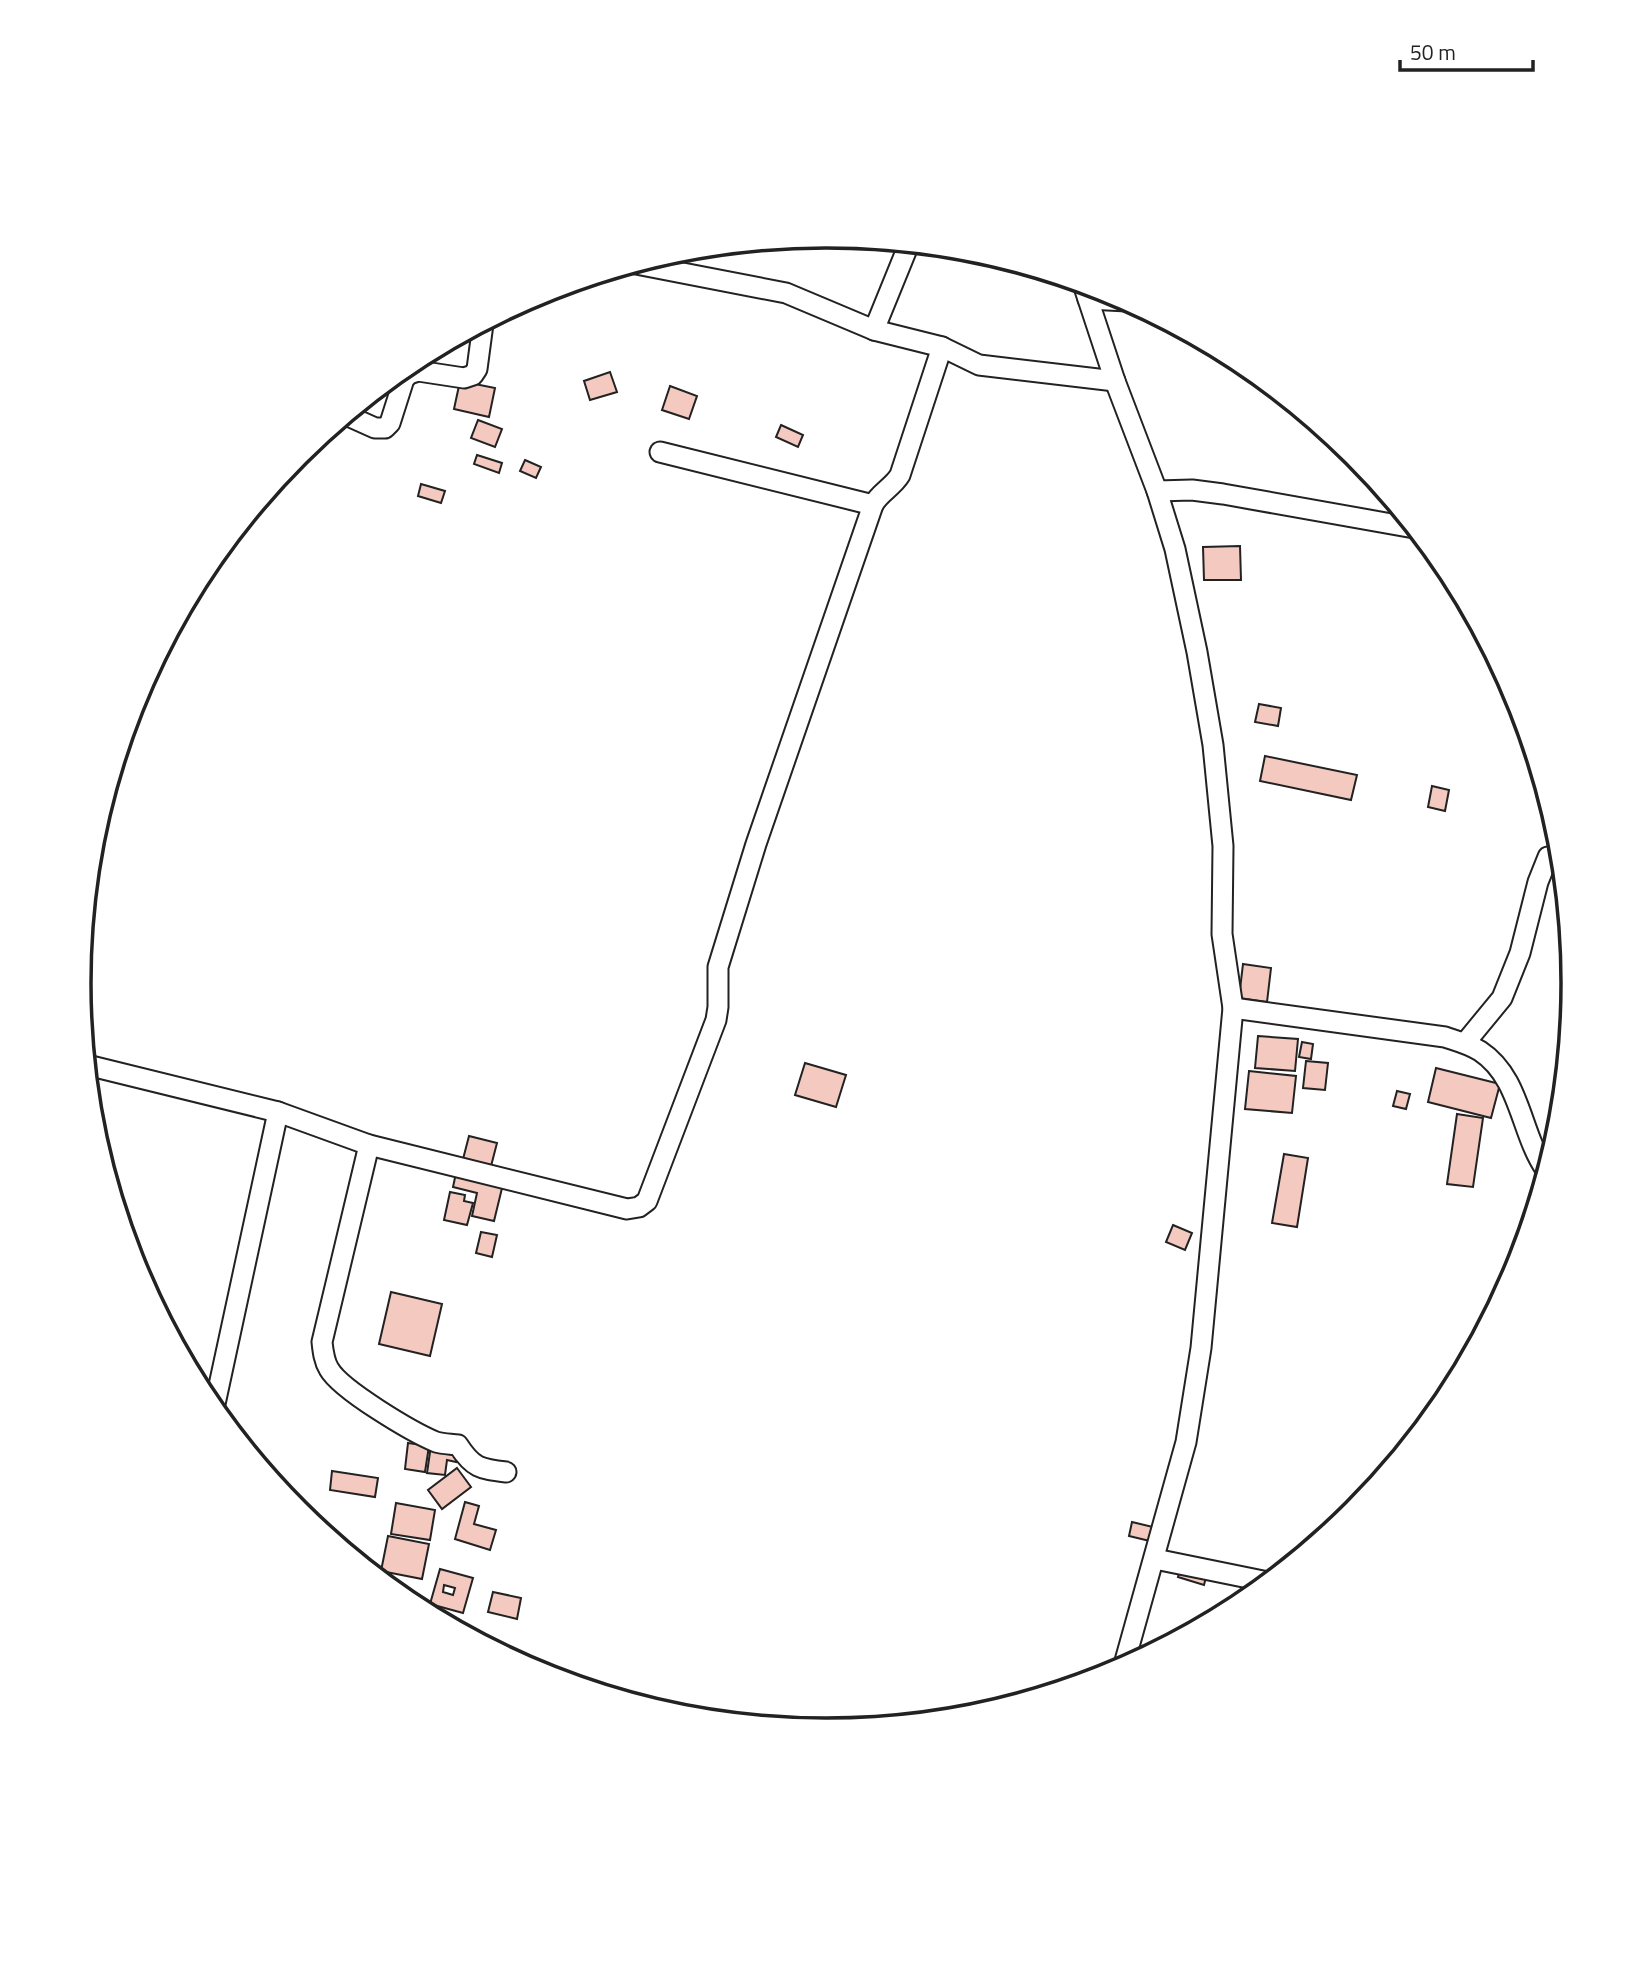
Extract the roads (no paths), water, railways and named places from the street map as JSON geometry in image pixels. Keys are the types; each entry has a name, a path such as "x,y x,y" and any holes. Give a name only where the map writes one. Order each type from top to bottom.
{"street":[{"path":"874,330 905,253"},
{"path":"659,269 786,293 874,330 942,347 979,365 1115,381"},
{"path":"1087,297 1175,548 1197,652 1213,745 1223,846 1222,934 1233,1008 1201,1348 1186,1443 1127,1654"},
{"path":"419,371 464,378 473,375 477,369 482,335"},
{"path":"96,1067 278,1112 369,1145 627,1209 639,1207 647,1201 716,1020 722,955 761,831 873,505 900,475 942,347"},
{"path":"355,419 375,428 385,428 390,423 403,383"},
{"path":"660,452 873,505"},
{"path":"1157,491 1192,490 1223,494 1401,526"},
{"path":"1465,1043 1502,998 1520,953 1538,882 1550,857"},
{"path":"1233,1008 1445,1037 1465,1043 1481,1052 1498,1067 1511,1087 1540,1158"},
{"path":"217,1395 278,1112"},
{"path":"369,1145 322,1342 329,1369 342,1384 383,1412 439,1443 458,1445 466,1457 480,1469 506,1472"},
{"path":"1155,1559 1255,1580"}]}
